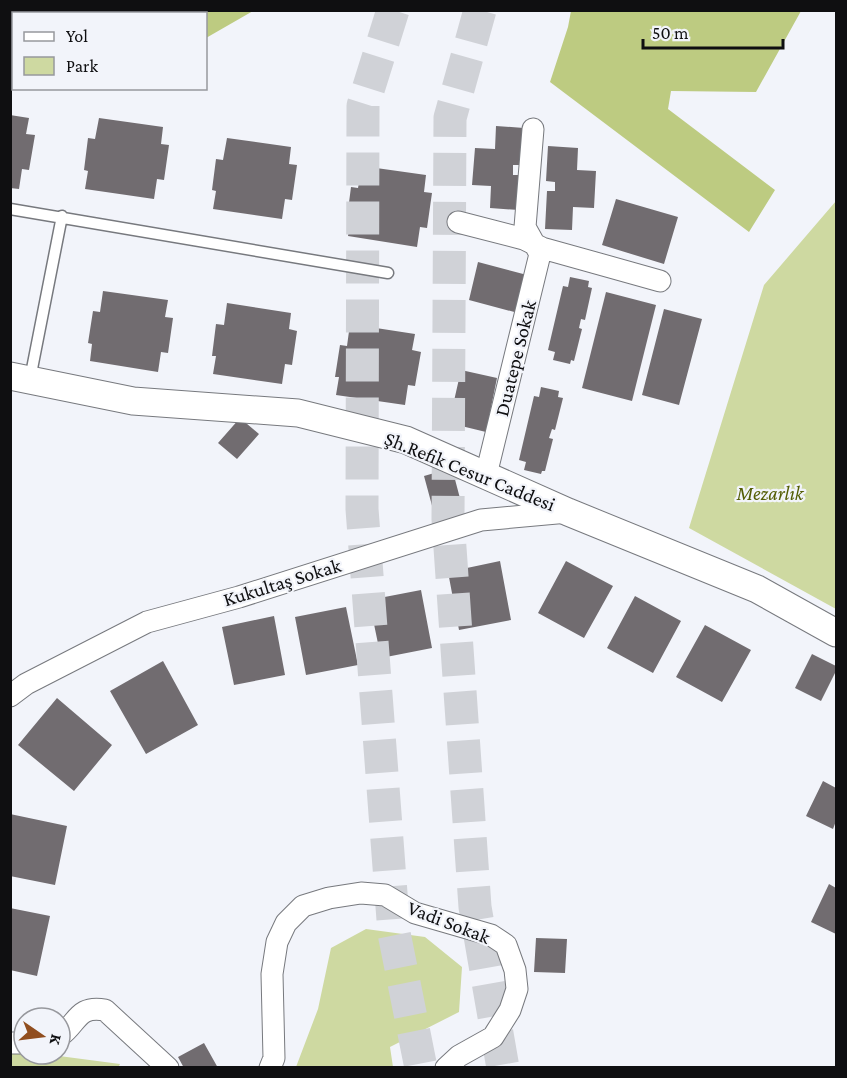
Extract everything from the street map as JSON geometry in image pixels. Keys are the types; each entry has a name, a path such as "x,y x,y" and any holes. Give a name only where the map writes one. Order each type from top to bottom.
{"street":[{"name":"Duatepe Sokak","path":"486,475 540,254 525,227 533,129"},
{"path":"458,222 524,238 542,248 660,281"},
{"name":"Şh.Refik Cesur Caddesi","path":"20,378 132,401 298,413 406,440 568,512 757,589 837,633"},
{"name":"Kukultaş Sokak","path":"10,696 26,684 147,622 239,597 481,520 568,512"},
{"name":"Vadi Sokak","path":"270,1068 274,1058 273,974 277,942 286,923 303,906 329,898 362,893 385,895 415,913 490,935 506,945 515,970 517,989 510,1010 493,1037 459,1056 446,1068"},
{"path":"72,1023 78,1016 92,1008 105,1010 168,1068"}],"lane":[{"path":"10,209 388,273"},
{"path":"20,378 62,216"}],"green space":[{"path":"58,10 253,11 207,37 207,12 58,12"},
{"path":"571,11 801,11 756,92 671,91 668,109 775,190 749,232 550,82"},
{"name":"Mezarlık","path":"836,201 836,609 689,528 764,285"},
{"path":"366,929 425,937 462,967 459,1012 390,1047 393,1067 296,1067 318,1009 331,948"},
{"path":"10,1050 12,1050 12,1066 72,1066 72,1058 120,1064 118,1068 11,1067"}],"building":[{"path":"10,115 29,118 26,134 35,135 29,170 22,169 19,189 10,188"},
{"path":"99,118 163,127 161,144 169,145 164,180 157,179 154,199 85,189 88,171 84,170 88,138 95,139"},
{"path":"496,126 524,128 521,165 513,165 513,175 522,175 519,210 490,208 491,186 472,185 475,148 495,149"},
{"path":"227,138 291,147 289,164 297,165 292,200 285,199 282,219 213,209 216,191 212,190 216,159 223,160"},
{"path":"548,146 578,148 577,170 596,171 594,208 573,207 572,230 545,229 547,191 555,191 555,182 546,181"},
{"path":"362,166 426,175 424,192 432,193 427,228 420,227 417,247 348,236 351,219 347,218 351,187 358,188"},
{"path":"616,199 678,217 664,264 602,245"},
{"path":"478,262 527,275 518,313 469,300"},
{"path":"570,277 589,281 588,287 592,288 585,320 581,319 579,328 582,329 574,361 571,360 570,364 553,360 555,352 548,350 563,286 568,287"},
{"path":"103,291 168,300 165,317 173,318 168,353 161,352 158,372 90,361 92,344 88,343 93,311 100,312"},
{"path":"606,292 656,305 632,401 582,388"},
{"path":"227,303 291,313 289,329 297,331 292,365 285,364 282,384 213,374 216,356 212,356 216,324 224,325"},
{"path":"664,309 702,319 679,405 642,395"},
{"path":"350,324 415,334 412,350 421,352 415,386 408,385 405,405 336,395 339,377 335,377 340,345 347,346"},
{"path":"461,370 497,378 486,432 449,423"},
{"path":"541,387 559,391 558,397 563,398 555,430 552,429 549,438 553,439 545,471 541,474 524,470 526,462 519,460 534,396 539,397"},
{"path":"240,418 259,434 237,459 218,443"},
{"path":"452,468 462,506 434,513 424,476"},
{"path":"500,561 511,620 459,630 448,572"},
{"path":"566,561 613,586 584,638 538,613"},
{"path":"421,590 432,648 381,658 369,600"},
{"path":"635,596 681,621 653,673 607,648"},
{"path":"346,607 358,665 306,675 295,617"},
{"path":"274,616 285,675 234,685 222,627"},
{"path":"705,625 751,650 722,702 676,677"},
{"path":"812,654 836,666 836,671 821,701 795,688"},
{"path":"163,661 198,725 146,754 110,691"},
{"path":"57,698 112,745 74,791 18,745"},
{"path":"823,781 836,788 836,821 833,829 806,816"},
{"path":"10,814 67,826 55,885 10,876"},
{"path":"829,884 836,888 836,934 811,922"},
{"path":"10,908 50,916 37,976 10,970"},
{"path":"536,938 567,939 565,973 534,972"},
{"path":"204,1043 218,1068 184,1068 178,1057"}],"tunnel":[{"path":"393,10 363,106 362,509 394,933 421,1068"},
{"path":"480,10 450,118 448,519 475,907 503,1068"}]}
